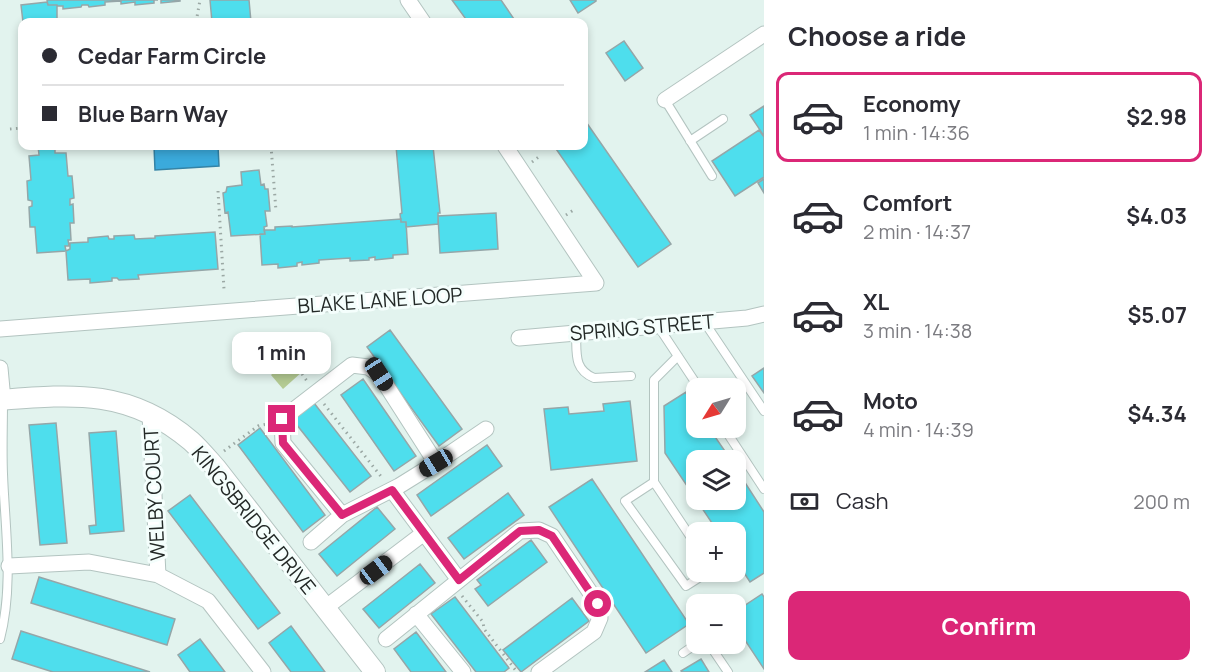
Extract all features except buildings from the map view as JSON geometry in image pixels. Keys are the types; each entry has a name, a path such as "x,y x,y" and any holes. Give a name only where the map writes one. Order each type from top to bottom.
{"street":[{"path":"408,0 420,18"},
{"path":"665,100 764,34"},
{"name":"BLAKE LANE LOOP","path":"0,329 596,283 508,150"},
{"name":"SPRING STREET","path":"519,338 747,318 764,314"},
{"path":"342,515 283,443 282,419 352,365 368,367 379,374 436,463"},
{"path":"0,368 2,400"},
{"name":"KINGSBRIDGE DRIVE","path":"2,400 48,396 102,398 127,404 170,425 192,442 216,468 375,672"},
{"name":"WELBY COURT","path":"150,414 158,575"},
{"path":"311,542 342,515 436,463 486,429"},
{"path":"389,487 424,533 459,586"},
{"path":"386,639 416,614 459,586 520,531 539,530 552,536 598,604 600,618 594,632 539,672"},
{"path":"325,608 424,533"},
{"path":"9,566 89,562 158,575 208,601 263,672"},
{"path":"416,614 463,672"}],"lane":[{"path":"665,100 712,176"},
{"path":"690,141 723,119"},
{"path":"704,321 764,411"},
{"path":"658,326 692,378"},
{"path":"576,333 577,360 580,368 589,376 594,378 631,376"},
{"path":"678,356 654,380 654,482 686,530"},
{"path":"0,639 4,624 9,566 3,472 2,400"},
{"path":"731,438 764,489"},
{"path":"654,482 625,501 686,586 692,582"},
{"path":"716,654 728,672"}],"path":[{"path":"197,18 200,0"},
{"path":"10,129 18,128"},
{"path":"271,150 276,211"},
{"path":"218,191 224,289"},
{"path":"321,400 389,487"},
{"path":"223,452 258,426 282,419"},
{"path":"459,586 483,622 484,629 517,672"}],"green space":[{"path":"290,358 302,372 283,389 271,375"}],"water":[{"path":"154,150 218,150 219,166 155,170"}],"route":[{"path":"282,419 283,443 342,515 392,490 459,580 520,531 539,530 552,536 598,604"}]}
